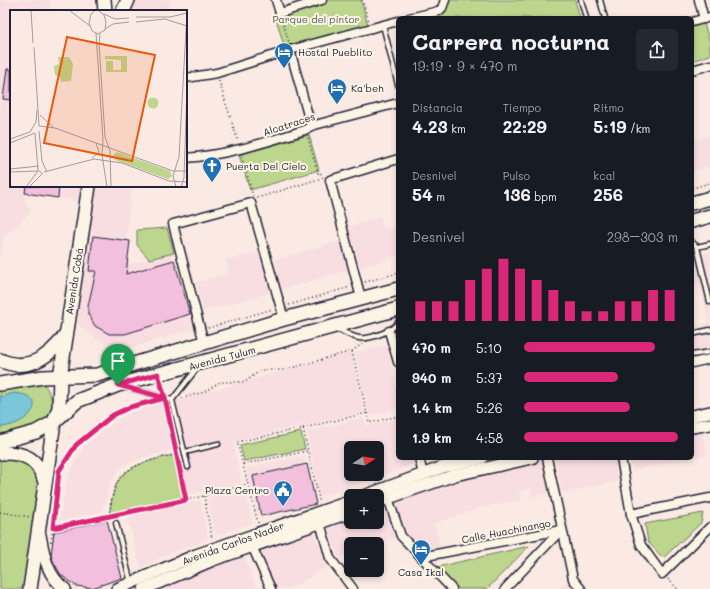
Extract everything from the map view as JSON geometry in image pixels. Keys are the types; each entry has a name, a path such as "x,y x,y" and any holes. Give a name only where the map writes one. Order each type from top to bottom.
{"main road":[{"path":"104,0 105,10"},
{"path":"123,10 128,0"},
{"name":"Avenida Cobá","path":"54,422 59,408 60,377 89,187"},
{"path":"694,202 710,198"},
{"path":"694,220 710,216"},
{"name":"Avenida Tulum","path":"0,384 20,379 85,377 97,375 204,343 283,313 362,298 396,289"},
{"name":"Avenida Tulum","path":"0,442 36,432 54,422 77,401 118,385 396,310"},
{"path":"0,360 16,365 30,364 44,358 56,348 66,334"},
{"path":"85,377 82,388 87,397"},
{"path":"30,589 54,422"},
{"path":"0,453 12,452 24,454 34,461 42,471 46,483"}],"street":[{"path":"276,0 280,13 322,0"},
{"path":"418,16 439,11 445,0"},
{"path":"694,21 707,18 699,0"},
{"path":"187,78 217,73 290,50 396,21"},
{"path":"290,50 308,128"},
{"path":"694,69 710,65"},
{"name":"Alcatraces","path":"187,158 209,156 240,150 308,128 396,103"},
{"path":"362,298 326,179 396,160"},
{"path":"204,343 173,224 252,203 283,313"},
{"path":"389,331 396,355"},
{"path":"694,362 710,359"},
{"path":"694,416 710,412"},
{"path":"694,427 710,424"},
{"path":"420,460 423,474"},
{"path":"383,489 443,467 473,460"},
{"path":"384,499 455,475 523,460"},
{"path":"547,460 561,530 573,579 581,589"},
{"path":"621,460 631,514 641,545 662,574 710,527"},
{"path":"388,498 401,536 452,589"},
{"path":"631,514 710,498"},
{"name":"Avenida Carlos Nader","path":"144,589 213,560 252,546 344,504"},
{"name":"Avenida Carlos Nader","path":"117,589 214,549 261,532 319,516 344,513"},
{"path":"319,516 330,558 353,589"},
{"path":"40,524 45,560 57,583 65,589"},
{"name":"Calle Huachinango","path":"421,557 561,530"},
{"name":"Calle Huachinango","path":"505,589 561,530"},
{"path":"252,546 271,589"}],"lane":[{"path":"581,0 585,16"},
{"path":"600,0 605,16"},
{"path":"383,24 396,77"},
{"path":"694,244 697,246 710,302"},
{"path":"697,246 710,244"},
{"path":"334,327 359,338 389,331 396,327"},
{"path":"694,334 710,330"},
{"path":"694,355 710,352"},
{"path":"172,400 202,363"},
{"path":"118,385 172,400"},
{"path":"172,400 188,467"},
{"path":"185,452 218,444"},
{"path":"116,523 131,583"}],"path":[{"path":"362,0 372,28"},
{"path":"280,13 290,50"},
{"path":"217,73 254,199 326,179 320,172 318,173 308,128"},
{"path":"694,187 710,183"},
{"path":"200,330 283,313 358,285 396,274"},
{"path":"175,396 184,398 204,392 220,382 245,382 261,370 284,370 352,351 367,340"},
{"path":"352,351 369,423 396,416"},
{"path":"158,374 165,398 186,500"},
{"path":"45,560 51,542 59,471 76,445 113,415 130,407 165,398"},
{"path":"261,532 237,442 367,413"},
{"path":"303,428 319,516"},
{"path":"243,464 308,451"},
{"path":"109,516 117,482 129,470 148,462 177,454"},
{"path":"53,528 204,496 248,484"},
{"path":"204,496 214,549"},
{"path":"0,512 40,524"},
{"path":"662,574 678,589"}],"shaded area":[{"path":"0,0 51,0 49,10 10,10 10,187 82,187 80,201 25,193 24,201 32,211 4,237 0,260"},
{"path":"128,0 173,0 167,10 124,10"},
{"path":"710,136 710,166 694,170 694,140"},
{"path":"93,187 132,187 122,267 170,253 193,329 129,348 121,348 108,345 96,339 78,324 77,315"},
{"path":"380,217 384,230 396,227 396,257 360,267 348,227"},
{"path":"340,241 348,270 280,290 271,261"},
{"path":"259,252 270,293 203,311 196,283 229,273 226,260"},
{"path":"710,253 710,352 694,356 694,327 709,323 700,284 694,285 694,257"},
{"path":"387,346 396,389 396,409 369,416 355,352"},
{"path":"352,352 364,412 233,441 241,483 187,495 168,403"},
{"path":"161,402 172,450 143,457 119,468 110,485 102,512 59,521 68,476 86,445 124,415"},
{"path":"363,418 366,426 396,419 396,460 413,460 414,464 384,475 384,441 344,441 344,481 366,481 320,497 307,432"},
{"path":"701,427 707,455 694,458 694,428"},
{"path":"304,456 312,498 259,516 247,468"},
{"path":"535,460 544,460 550,493 532,497 531,488 519,491 521,500 479,508 433,524 441,546 423,552 406,532 394,500 456,478"},
{"path":"555,460 617,460 622,480 562,493"},
{"path":"630,460 682,460 633,470"},
{"path":"245,488 252,523 216,536 207,498"},
{"path":"201,501 208,539 163,556 141,568 127,515"},
{"path":"386,503 398,536 384,541 384,537 344,537 344,555 339,557 326,524 344,518 344,529 384,529 384,504"},
{"path":"312,530 328,566 289,589 275,589 257,550"},
{"path":"243,554 257,589 151,589"},
{"path":"568,580 577,589 559,589"}],"green space":[{"name":"Parque del pintor","path":"314,0 361,0 368,25 284,46 274,12"},
{"path":"449,0 575,0 579,16 437,16 441,15"},
{"path":"703,20 710,43 710,55 694,60 694,22"},
{"path":"309,135 319,170 250,190 239,155"},
{"path":"167,228 174,253 149,259 137,245 137,230"},
{"path":"36,383 44,384 51,396 52,406 48,415 42,421 32,426 0,435 0,389"},
{"path":"301,432 305,449 244,461 240,445"},
{"path":"177,454 186,500 109,516 114,491 121,477 128,471 143,463"},
{"path":"0,458 30,461 42,481 27,589 0,589"},
{"path":"703,513 701,523 663,558 648,542 645,524"},
{"path":"529,546 487,589 459,589 437,567"}],"water":[{"path":"14,393 26,395 32,399 34,405 32,411 27,417 19,422 0,427 0,397"}],"building":[{"path":"7,69 10,69 10,100 3,99"},
{"path":"26,187 59,187 58,198 25,193"},
{"path":"93,236 130,241 126,274 174,260 190,314 125,334 109,334 95,326 88,314 88,306 96,271 89,271"},
{"path":"307,464 316,504 261,516 253,476"},
{"path":"107,520 122,578 92,588 76,586 61,575 53,561 51,555 54,532"}],"place":[{"name":"Hostal Pueblito","path":"284,69"},
{"name":"Ka'beh","path":"337,105"},
{"name":"Puerta Del Cielo","path":"212,183"},
{"name":"Plaza Centro","path":"283,507"},
{"name":"Casa Ikal","path":"421,566"}],"route":[{"path":"118,385 158,374 165,398 130,407 113,415 76,445 59,471 53,528 186,500 165,398 118,385"}]}
